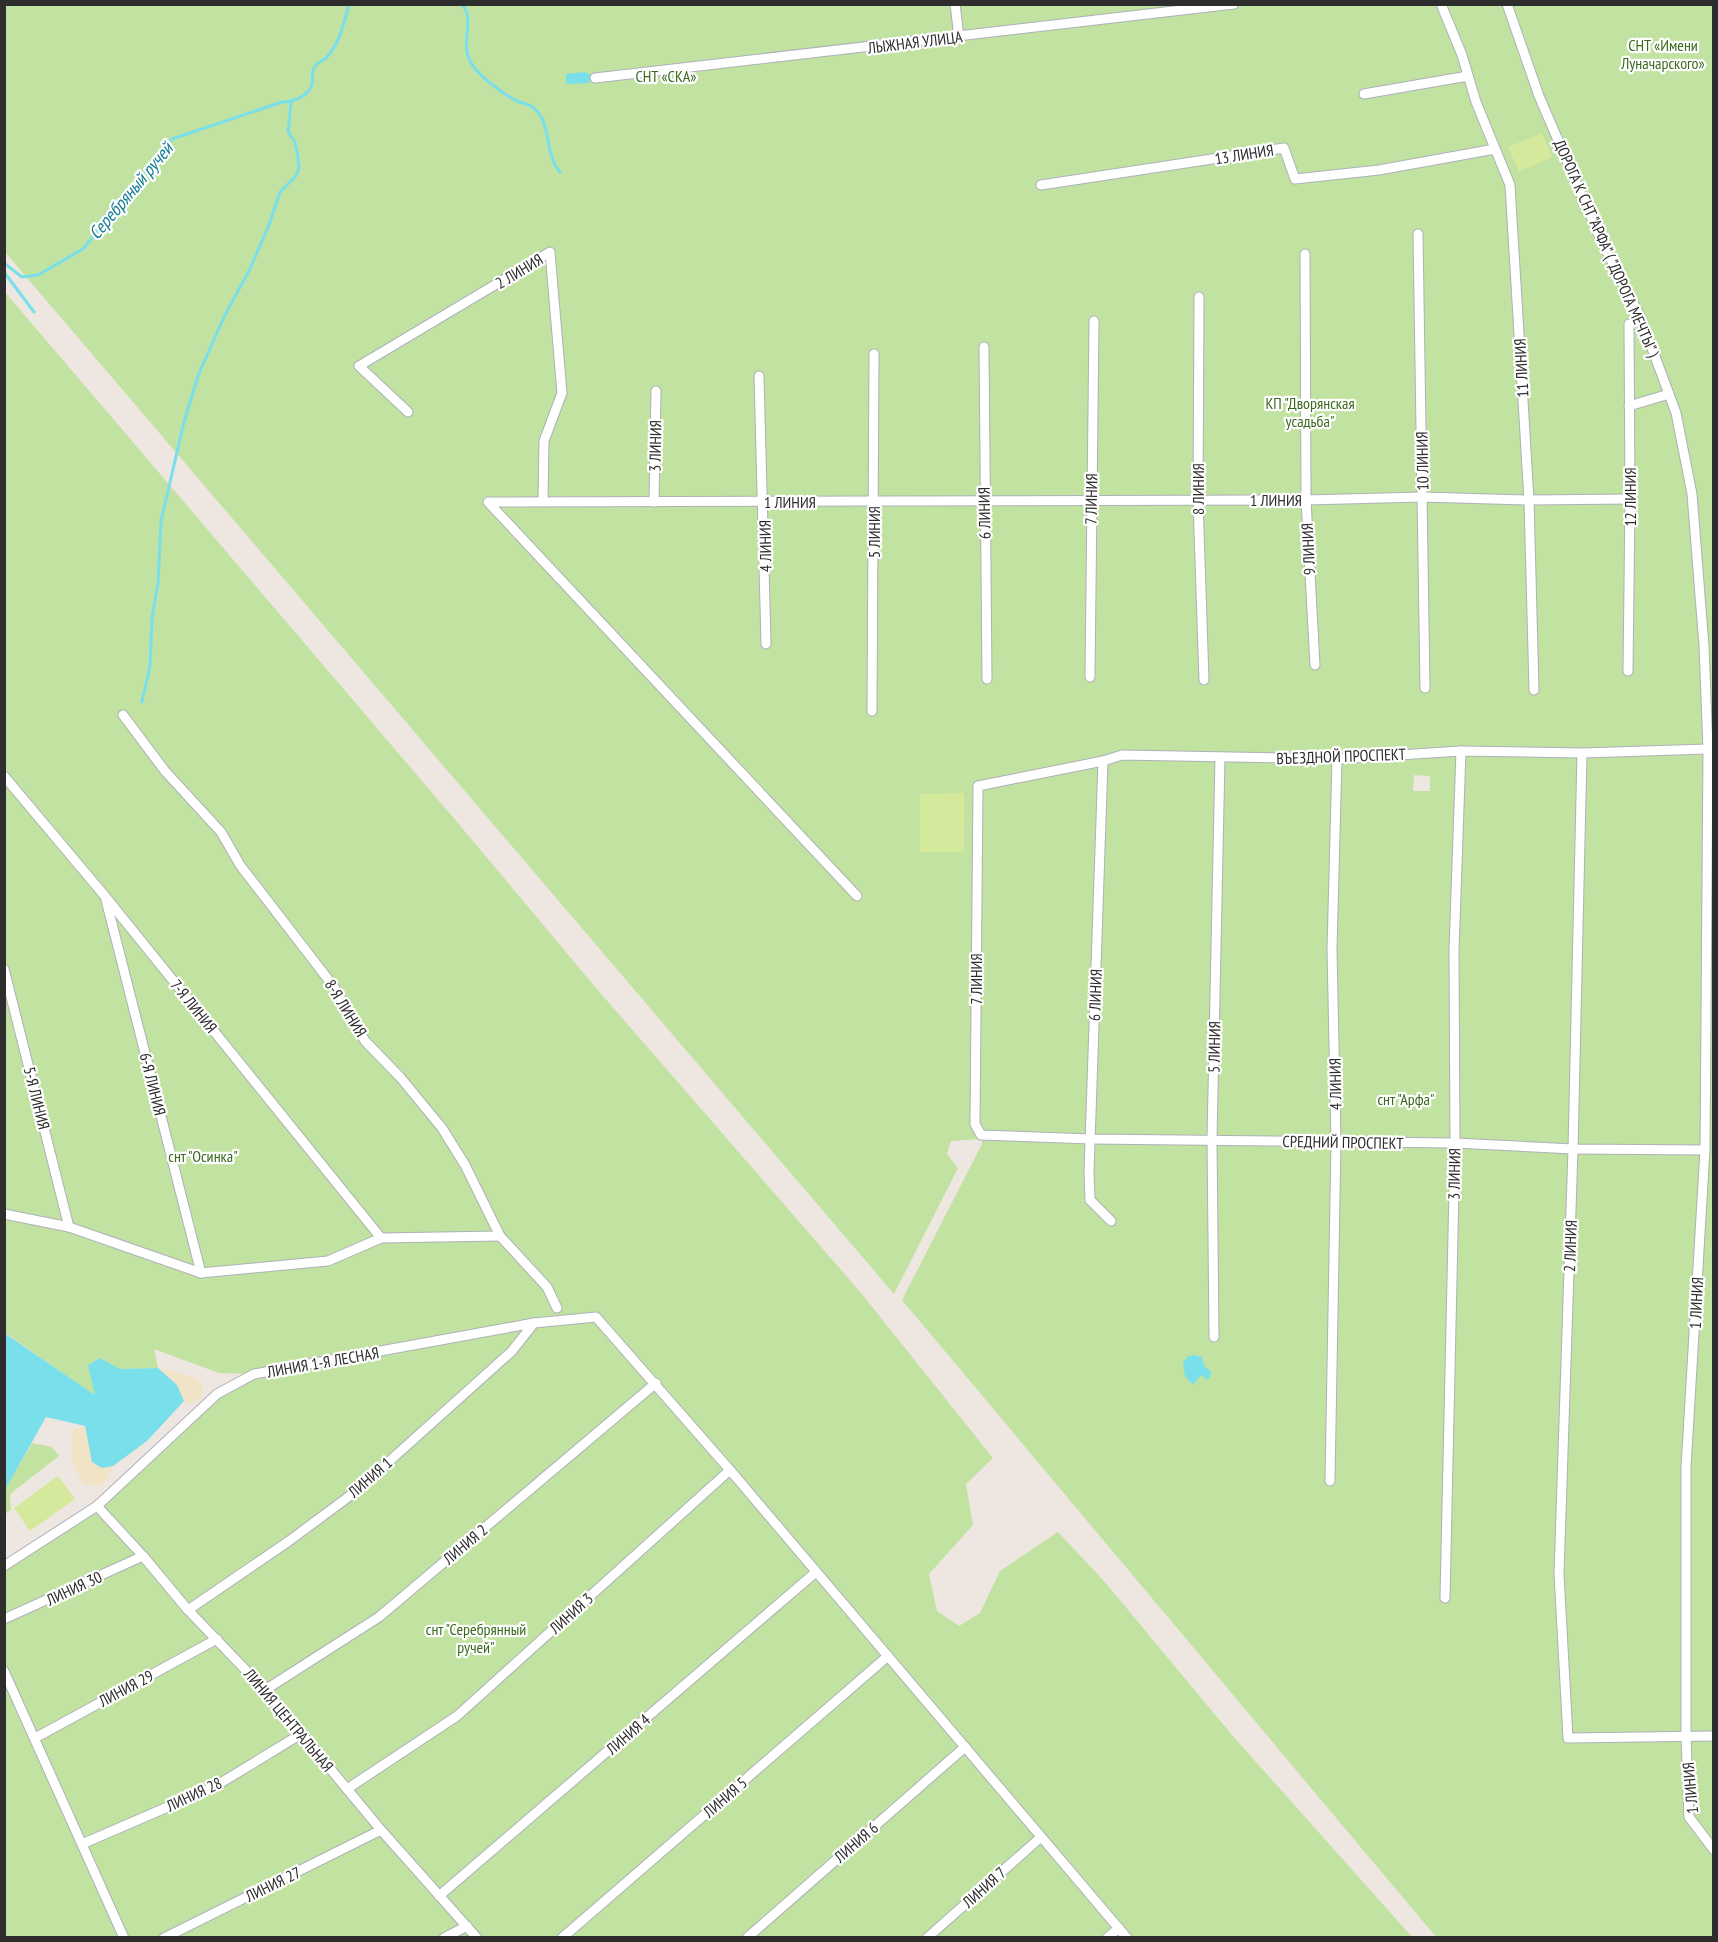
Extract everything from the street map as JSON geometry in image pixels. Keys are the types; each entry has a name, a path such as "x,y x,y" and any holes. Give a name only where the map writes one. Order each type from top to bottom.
{"street":[{"path":"955,4 959,37"},
{"name":"ЛЫЖНАЯ УЛИЦА","path":"595,78 1234,4"},
{"name":"11 ЛИНИЯ","path":"1441,4 1462,55 1476,102 1510,185 1529,500 1534,690"},
{"name":"ДОРОГА К СНТ \"АРФА\" ( \"ДОРОГА МЕЧТЫ\" )","path":"1507,4 1539,96 1601,240 1640,316 1676,413 1692,494 1704,646 1708,748"},
{"path":"1364,94 1468,76"},
{"name":"13 ЛИНИЯ","path":"1041,185 1284,148 1295,179 1379,170 1496,149"},
{"name":"10 ЛИНИЯ","path":"1418,234 1425,688"},
{"name":"2 ЛИНИЯ","path":"408,412 359,366 550,252 562,393 544,441 543,501"},
{"name":"9 ЛИНИЯ","path":"1305,254 1306,500 1315,665"},
{"name":"8 ЛИНИЯ","path":"1199,297 1198,500 1204,680"},
{"name":"7 ЛИНИЯ","path":"1090,677 1094,321"},
{"name":"12 ЛИНИЯ","path":"1628,671 1629,324"},
{"name":"6 ЛИНИЯ","path":"984,347 987,679"},
{"name":"5 ЛИНИЯ","path":"873,711 874,354"},
{"name":"4 ЛИНИЯ","path":"759,376 766,644"},
{"name":"3 ЛИНИЯ","path":"654,502 656,391"},
{"path":"1629,406 1669,394"},
{"name":"1 ЛИНИЯ","path":"857,896 488,502 1306,500 1422,497 1529,500 1630,499"},
{"name":"8-Я ЛИНИЯ","path":"123,715 165,771 221,832 240,865 334,987 365,1041 400,1077 442,1128 465,1165 500,1236 547,1287 557,1308"},
{"name":"1 ЛИНИЯ","path":"1708,748 1705,1150 1686,1467 1686,1737 1689,1817 1713,1850"},
{"name":"ВЪЕЗДНОЙ ПРОСПЕКТ","path":"978,786 1122,755 1337,759 1461,750 1582,753 1708,748"},
{"name":"3 ЛИНИЯ","path":"1445,1598 1455,1143 1454,950 1461,750"},
{"name":"2 ЛИНИЯ","path":"1582,753 1573,1149 1559,1574 1568,1738 1686,1737"},
{"name":"5 ЛИНИЯ","path":"1214,1337 1212,1139 1220,757"},
{"name":"4 ЛИНИЯ","path":"1330,1481 1336,1142 1332,949 1337,759"},
{"name":"6 ЛИНИЯ","path":"1102,761 1090,1200 1111,1221"},
{"name":"7-Я ЛИНИЯ","path":"4,776 104,895 381,1238"},
{"name":"7 ЛИНИЯ","path":"978,786 975,1124 981,1134"},
{"name":"6-Я ЛИНИЯ","path":"104,895 201,1273"},
{"name":"5-Я ЛИНИЯ","path":"4,969 69,1227"},
{"name":"СРЕДНИЙ ПРОСПЕКТ","path":"981,1134 1091,1139 1455,1143 1573,1149 1705,1150"},
{"path":"4,1214 69,1227 201,1273 328,1261 381,1238 500,1236"},
{"name":"ЛИНИЯ 1-Я ЛЕСНАЯ","path":"4,1566 97,1506 217,1394 254,1374 534,1323 596,1317 656,1383"},
{"name":"ЛИНИЯ 1","path":"188,1610 289,1541 355,1492 512,1351 534,1323"},
{"path":"656,1383 1127,1938"},
{"name":"ЛИНИЯ 2","path":"265,1690 379,1617 656,1383"},
{"name":"ЛИНИЯ 3","path":"347,1789 457,1716 730,1470"},
{"name":"ЛИНИЯ ЦЕНТРАЛЬНАЯ","path":"97,1506 188,1610 265,1690 381,1830 477,1938"},
{"name":"ЛИНИЯ 30","path":"4,1619 143,1556"},
{"name":"ЛИНИЯ 4","path":"439,1896 816,1572"},
{"name":"ЛИНИЯ 29","path":"35,1738 217,1639"},
{"name":"ЛИНИЯ 5","path":"562,1938 888,1656"},
{"path":"4,1671 124,1938"},
{"name":"ЛИНИЯ 28","path":"82,1844 214,1787 301,1734"},
{"path":"1686,1737 1713,1736"},
{"name":"ЛИНИЯ 6","path":"747,1938 965,1747"},
{"name":"ЛИНИЯ 27","path":"164,1938 381,1830"},
{"name":"ЛИНИЯ 7","path":"927,1938 1041,1837"},
{"path":"444,1938 467,1926"},
{"path":"1107,1938 1119,1928"}],"green space":[{"path":"4,5 1713,5 1713,1937 1436,1937 902,1300 982,1144 982,1139 951,1141 947,1154 958,1168 894,1294 5,252","holes":["1414,775 1430,776 1430,791 1413,791"]},
{"path":"1542,133 1552,157 1519,172 1508,147"},
{"path":"4,291 596,988 861,1293 993,1458 966,1484 973,1525 929,1574 937,1611 959,1626 980,1613 1000,1571 1058,1532 1104,1581 1232,1735 1412,1937 5,1937 5,1565 97,1506 217,1394 252,1374 219,1373 154,1349 158,1368 120,1369 100,1358 96,1396 5,1333"},
{"path":"964,793 964,852 920,852 920,794"},
{"path":"32,1443 52,1447 59,1456 10,1494 11,1510 5,1514 4,1485 6,1487"},
{"path":"58,1476 75,1499 30,1531 14,1508"}],"sand":[{"path":"158,1368 191,1376 203,1385 202,1398 188,1404 184,1401 177,1385"},
{"path":"85,1426 92,1462 102,1468 113,1466 107,1479 100,1486 84,1485 73,1465 71,1430"}],"water":[{"path":"585,72 591,75 589,83 566,84 566,74"},
{"path":"4,1333 95,1395 88,1365 100,1358 120,1369 158,1368 177,1385 184,1401 147,1441 113,1466 102,1468 92,1462 85,1426 46,1417 6,1488"},
{"path":"1193,1355 1202,1357 1204,1365 1211,1372 1207,1380 1201,1375 1193,1385 1185,1376 1183,1364 1187,1357"}],"waterway":[{"name":"Серебряный ручей","path":"4,263 22,277 38,275 83,249 172,139 305,95 311,88 314,67 326,58 335,45 349,4"},
{"path":"461,4 467,15 466,46 470,61 478,72 499,90 535,109 544,123 552,157 560,172"},
{"path":"142,702 150,666 161,521 184,422 199,373 225,315 250,269 280,192 296,176 299,168 295,142 288,132 291,102"},
{"path":"4,272 34,312"}],"park label":[{"name":"СНТ «Имени Луначарского»","path":"1663,54"},
{"name":"СНТ «СКА»","path":"666,76"},
{"name":"КП \"Дворянская усадьба\"","path":"1310,412"},
{"name":"снт \"Арфа\"","path":"1406,1099"},
{"name":"снт \"Осинка\"","path":"203,1156"},
{"name":"снт \"Серебрянный ручей\"","path":"476,1638"}]}
